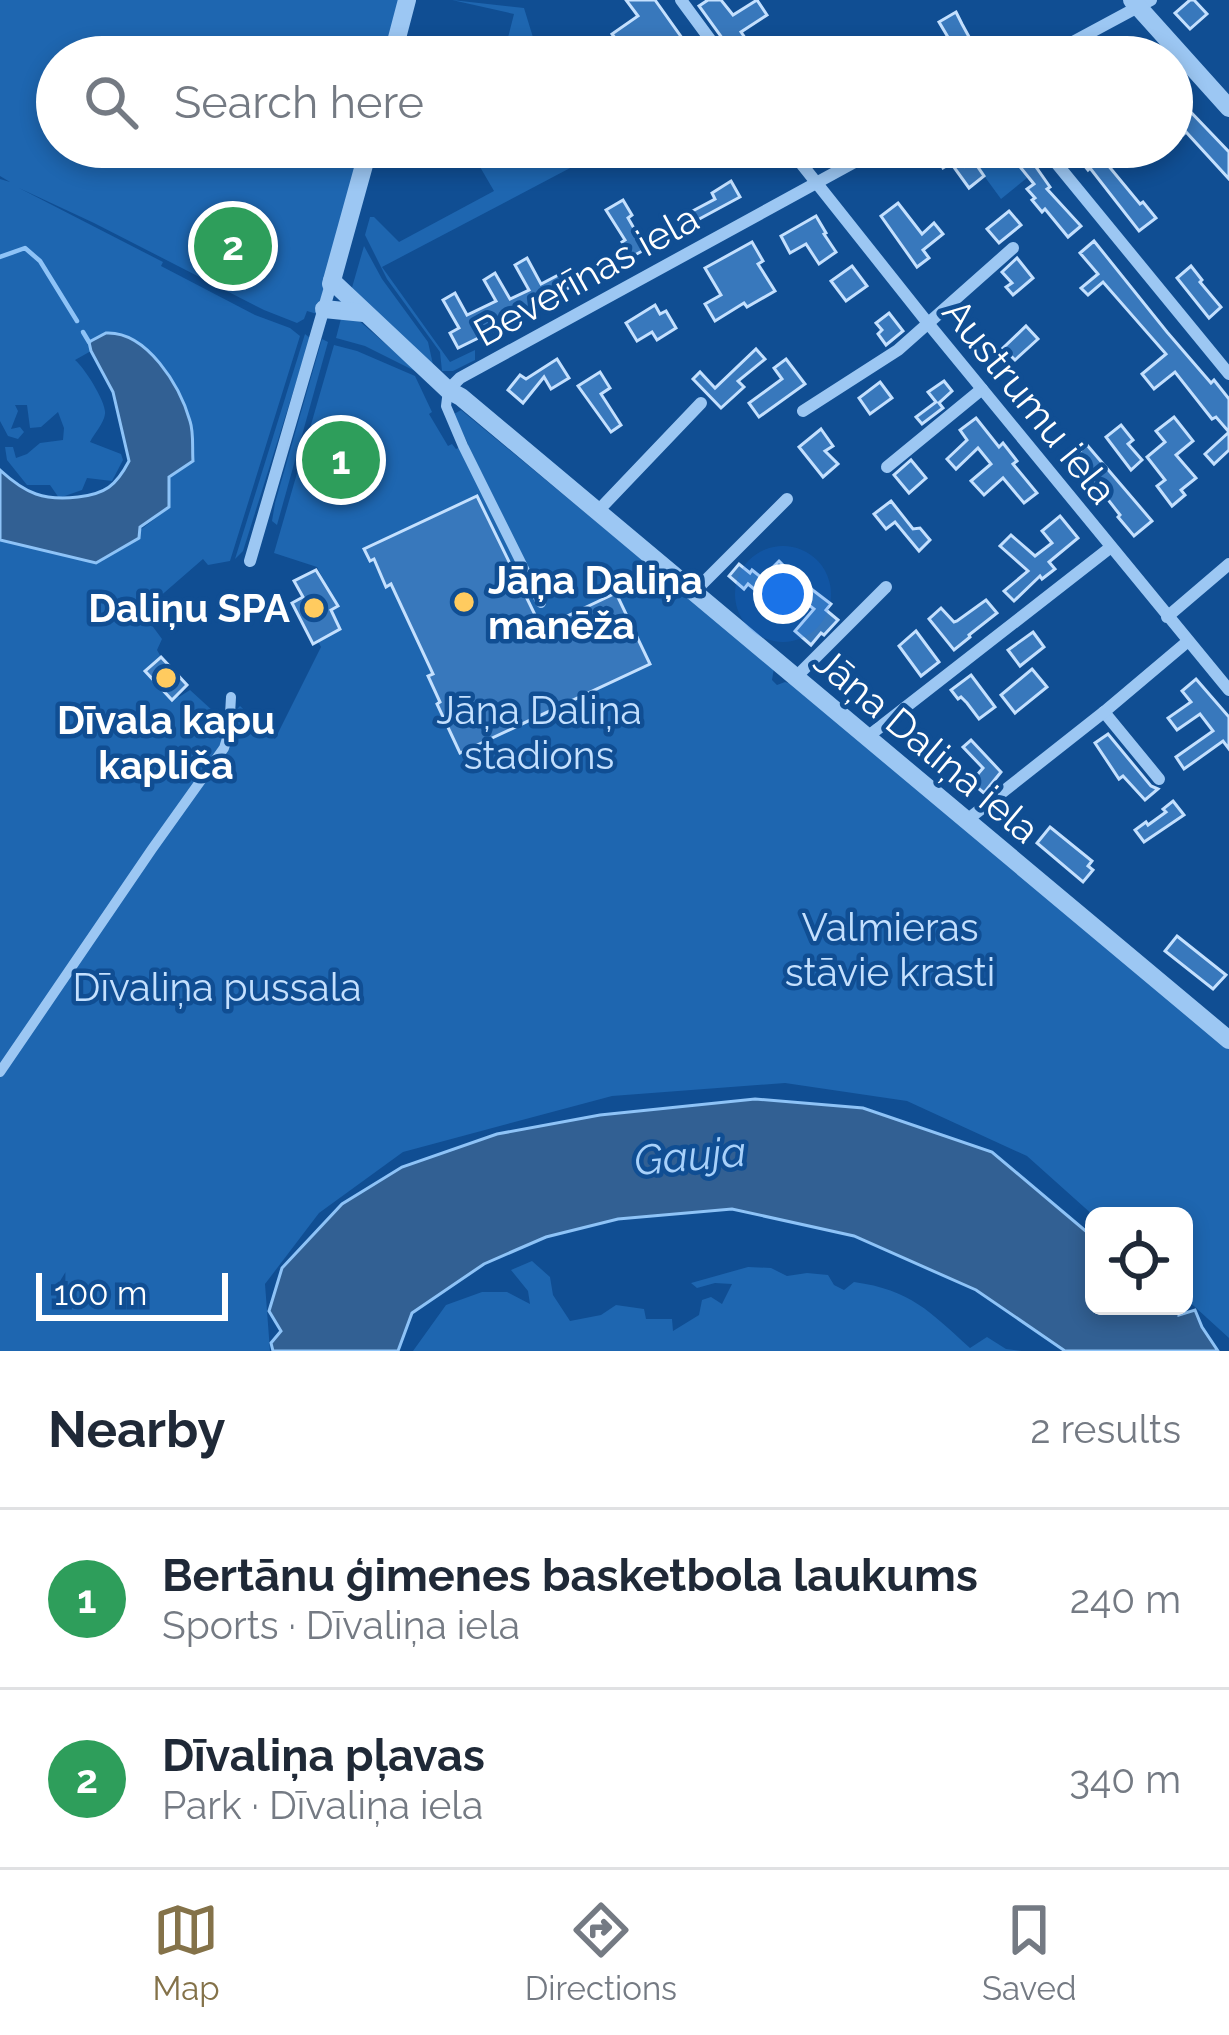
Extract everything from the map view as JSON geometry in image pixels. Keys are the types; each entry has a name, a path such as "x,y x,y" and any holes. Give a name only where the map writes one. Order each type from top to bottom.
{"street":[{"path":"398,36 407,0"},
{"path":"681,0 708,36"},
{"path":"1081,36 1140,2 1169,36"},
{"path":"1193,65 1229,108"},
{"path":"250,561 362,168"},
{"name":"Austrumu iela","path":"803,168 1229,690"},
{"name":"Beverīnas iela","path":"448,390 460,378 844,168"},
{"path":"1060,168 1229,374"},
{"path":"803,411 878,365 1013,248"},
{"name":"Jāņa Daliņa iela","path":"332,282 448,390 1227,1036"},
{"path":"324,309 364,313"},
{"path":"886,467 982,389"},
{"path":"448,390 446,406 463,446 541,603"},
{"path":"597,512 701,403"},
{"path":"693,592 787,499"},
{"path":"866,738 1111,547"},
{"path":"1168,617 1229,564"},
{"path":"795,678 886,587"},
{"path":"967,820 1187,642"},
{"path":"0,1072 224,748 231,697"},
{"path":"1105,712 1159,778"}],"green space":[{"path":"0,0 400,0 391,36 36,36 36,168 355,168 317,314 307,311 297,323 19,188 300,336 230,561 208,565 203,559 142,612 162,639 157,650 161,657 148,669 179,697 190,690 225,722 240,706 275,739 321,647 318,641 340,629 331,610 337,606 317,567 274,553 334,345 415,376 448,446 456,449 468,444 454,414 461,410 668,581 666,592 675,600 680,595 687,597 774,668 772,680 777,685 795,685 1229,1040 1229,1338 1193,1305 1193,1207 1085,1208 1027,1156 907,1101 785,1083 612,1096 403,1152 319,1213 265,1284 270,1351 0,1351 0,540 97,563 169,508 90,341 91,351 75,360 105,409 90,442 121,454 123,460 112,481 87,478 82,490 59,498 50,485 27,485 7,460 5,447 13,447 16,458 40,443 63,440 64,428 58,412 41,427 30,428 27,405 15,405 18,411 11,429 20,427 24,432 18,439 8,436 0,421 0,179 10,182 0,176"},
{"path":"452,0 524,8 533,36 508,36 514,14"},
{"path":"481,168 570,168 382,267 450,362 475,350 475,360 442,371 440,352 387,279 365,235 370,217 399,242 494,191"},
{"path":"978,168 1039,168 1001,199"},
{"path":"364,246 428,342 434,369 351,291"},
{"path":"342,315 357,319 419,373 365,346 336,338"},
{"path":"305,334 310,338 243,551 235,559"},
{"path":"322,339 328,342 277,525 272,521 275,503"},
{"path":"532,1261 550,1277 553,1295 570,1321 601,1315 616,1305 644,1309 646,1319 672,1319 673,1331 699,1315 702,1300 711,1297 722,1304 732,1284 697,1288 691,1283 748,1267 771,1268 787,1276 828,1275 844,1290 854,1282 890,1290 930,1313 970,1348 987,1337 1006,1349 1022,1351 413,1351 446,1305 482,1292 507,1292 530,1304 528,1291 511,1270"}],"water":[{"path":"106,333 135,341 170,377 190,421 193,461 169,477 169,507 140,527 139,538 96,563 0,540 0,470 36,494 66,498 103,491 129,461 113,392 89,342"},
{"name":"Gauja","path":"755,1099 863,1108 992,1152 1085,1230 1085,1315 1193,1315 1195,1310 1218,1351 1065,1351 976,1290 854,1236 732,1209 618,1219 546,1237 484,1264 412,1313 398,1351 273,1351 271,1343 281,1331 269,1311 282,1268 342,1204 402,1167 497,1134 600,1115"}],"building":[{"path":"626,0 655,0 681,36 613,36 638,16"},
{"path":"721,0 733,15 757,0 767,15 741,32 744,36 721,36 699,6"},
{"path":"1190,0 1207,14 1190,29 1175,13"},
{"path":"956,12 969,36 947,36 939,22"},
{"path":"1193,114 1229,152 1229,179 1193,140"},
{"path":"955,168 978,168 984,176 969,188"},
{"path":"1021,168 1037,168 1047,189 1081,226 1068,237 1032,200 1027,189 1034,184"},
{"path":"1090,168 1110,168 1156,218 1139,231"},
{"path":"731,181 740,197 690,224 685,215 715,199 712,193"},
{"path":"623,200 646,249 631,257 606,210"},
{"path":"898,203 922,234 934,223 943,234 923,250 929,258 917,267 881,216"},
{"path":"1009,211 1021,225 999,243 987,229"},
{"path":"816,216 836,252 819,264 806,244 790,253 781,236"},
{"path":"1094,241 1167,332 1229,399 1229,432 1216,417 1212,419 1175,372 1154,389 1142,374 1166,354 1103,282 1088,295 1081,288 1098,274 1080,253"},
{"path":"752,242 763,261 758,264 775,291 715,321 705,304 721,295 705,268"},
{"path":"527,258 541,284 566,271 574,285 543,302 545,305 458,348 450,333 459,328 443,300 455,293 467,315 496,301 484,280 495,273 510,299 529,290 515,265"},
{"path":"1017,258 1033,278 1013,295 1006,287 1012,283 1002,272"},
{"path":"852,266 867,286 846,301 831,281"},
{"path":"1191,266 1221,307 1209,318 1177,278"},
{"path":"655,305 660,314 666,311 676,328 657,340 652,332 637,341 626,323"},
{"path":"889,313 903,331 886,345 876,323"},
{"path":"1026,326 1038,339 1015,360 1003,348"},
{"path":"756,349 765,359 738,381 744,387 721,408 693,379 700,372 715,388"},
{"path":"557,359 569,378 551,389 544,377 523,403 508,390 520,375 526,379"},
{"path":"786,359 805,384 759,417 749,403 782,379 774,368"},
{"path":"600,372 610,388 601,394 621,425 611,432 578,386"},
{"path":"944,381 952,391 939,403 943,408 922,424 916,417 936,402 928,392"},
{"path":"880,382 892,398 870,414 859,398"},
{"path":"1174,417 1193,441 1176,455 1196,478 1172,506 1157,486 1165,480 1147,457 1165,442 1156,431"},
{"path":"976,418 999,447 1003,443 1037,493 1024,503 1003,478 984,495 971,481 991,464 978,448 956,469 947,459 967,440 960,430"},
{"path":"1121,425 1133,440 1128,444 1142,460 1131,470 1106,437"},
{"path":"821,429 833,446 825,451 838,464 823,477 799,447"},
{"path":"1229,432 1229,450 1214,464 1205,454"},
{"path":"1087,445 1152,521 1134,536 1074,456"},
{"path":"911,460 926,478 909,493 894,475"},
{"name":"Jāņa Daliņa manēža","path":"477,496 537,619 541,617 546,626 616,593 650,664 460,753 437,704 428,676 433,674 391,584 386,587 374,559 370,561 364,549"},
{"path":"891,501 913,529 920,528 930,540 919,551 895,522 886,529 874,514"},
{"path":"1060,516 1078,538 1049,562 1055,569 1040,576 1014,601 1004,591 1028,571 1000,546 1011,535 1035,556 1052,543 1042,531"},
{"path":"779,561 831,604 826,610 838,620 811,645 795,631 814,609 796,595 777,617 761,603 765,598 729,576 739,564 762,578"},
{"name":"Daliņu SPA","path":"316,570 338,606 331,610 340,629 313,644 292,603 303,597 294,581"},
{"path":"986,600 997,613 954,650 929,619 941,608 954,622"},
{"path":"916,631 939,662 921,676 899,646"},
{"path":"1033,632 1044,647 1020,666 1008,650"},
{"name":"Dīvala kapu kapliča","path":"161,657 187,685 172,700 145,671"},
{"path":"1032,669 1047,687 1015,713 1001,695"},
{"path":"971,675 995,707 979,719 951,690"},
{"path":"1196,679 1229,717 1229,749 1223,741 1184,769 1176,757 1213,731 1200,714 1177,730 1168,718 1191,702 1182,691"},
{"path":"1108,734 1158,789 1145,800 1123,776 1119,779 1095,743"},
{"path":"971,740 1001,772 984,793 971,782 983,768 963,747"},
{"path":"1173,801 1184,815 1144,842 1135,830 1166,812 1163,809"},
{"path":"1050,827 1092,861 1088,866 1093,870 1083,882 1037,843"},
{"path":"1177,936 1226,975 1213,989 1165,951"}],"waterway":[{"path":"0,257 25,248 40,261 77,321"},
{"path":"83,332 89,342"}],"place":[{"name":"Dīvaliņa pļavas","path":"233,246"},
{"name":"Bertānu ģimenes basketbola laukums","path":"341,460"},
{"name":"Jāņa Daliņa manēža","path":"464,602"},
{"name":"Daliņu SPA","path":"314,608"},
{"name":"Dīvala kapu kapliča","path":"166,678"}],"park label":[{"name":"Jāņa Daliņa stadions","path":"539,732"},
{"name":"Valmieras stāvie krasti","path":"890,950"},
{"name":"Dīvaliņa pussala","path":"217,987"}]}
